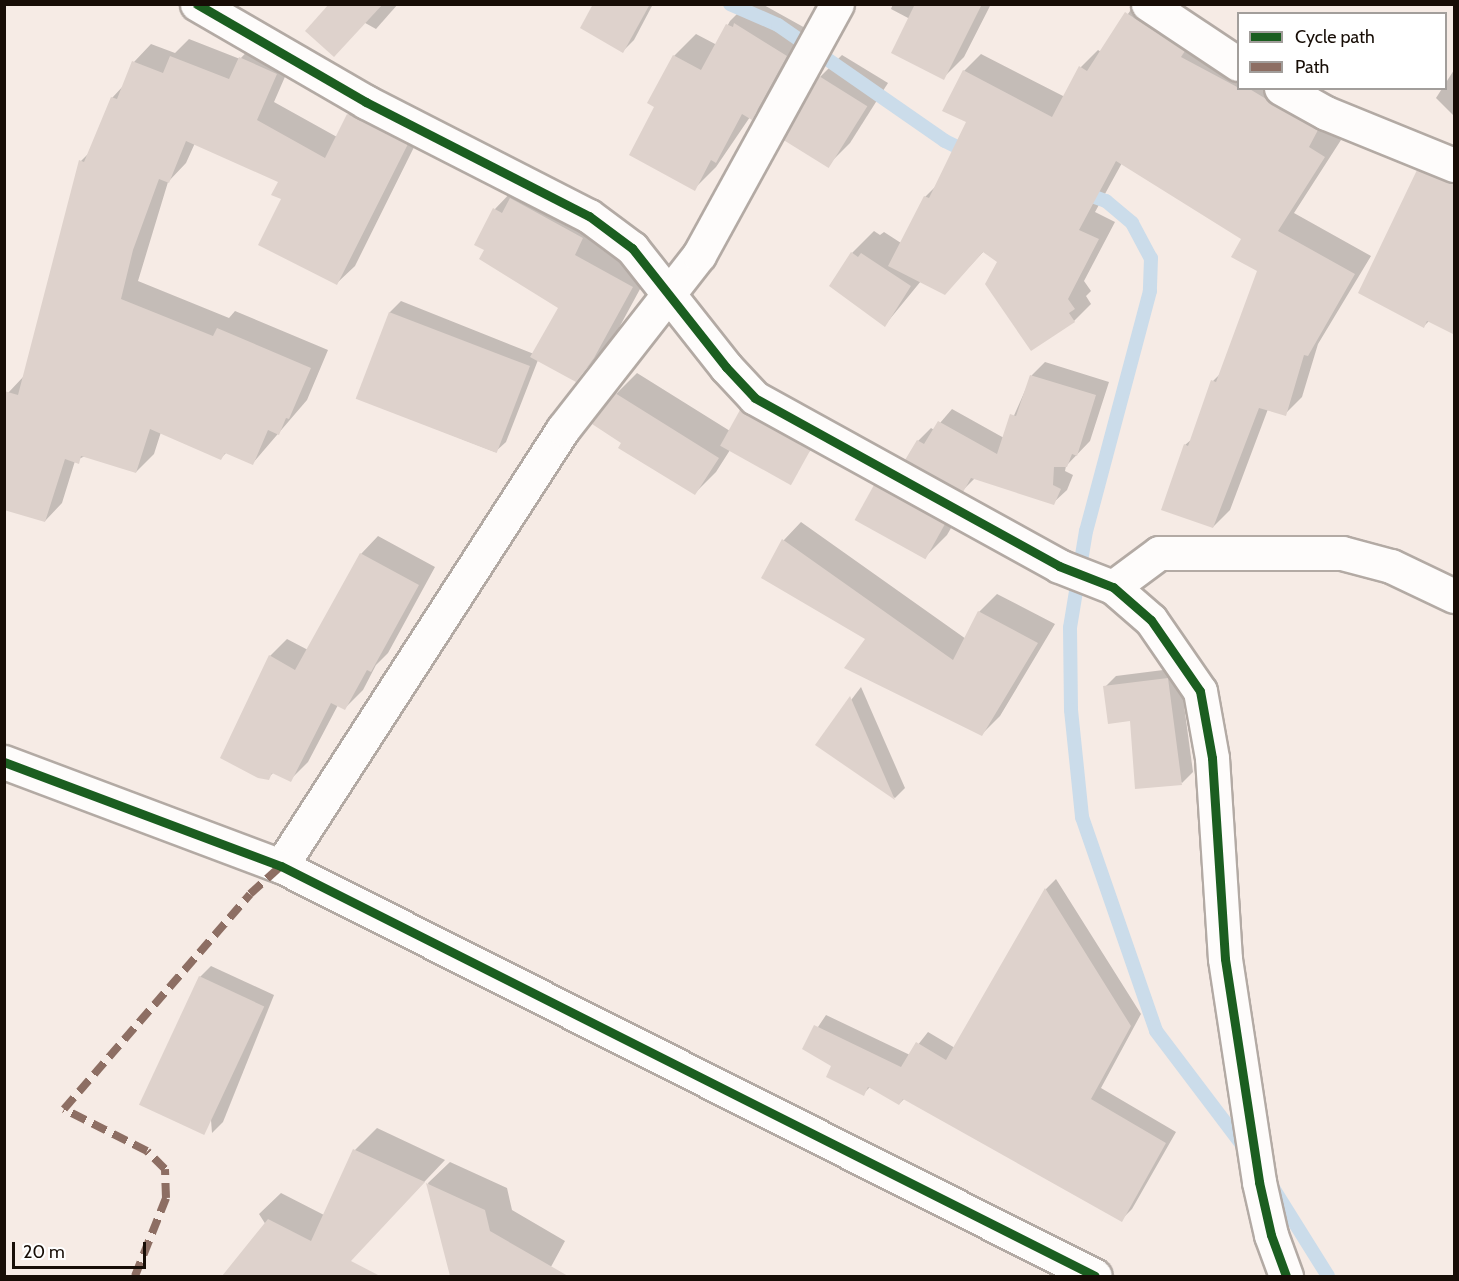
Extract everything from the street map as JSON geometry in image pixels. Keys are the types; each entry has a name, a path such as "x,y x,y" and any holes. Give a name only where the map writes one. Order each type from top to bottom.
{"street":[{"path":"196,4 366,102 589,216 632,248 670,293 726,367 755,398 1059,566 1103,583 1151,620 1200,691 1212,758 1225,959 1259,1182 1271,1235 1286,1276"},
{"path":"1148,4 1237,63"},
{"path":"281,866 563,429 699,255 829,18"},
{"path":"1285,90 1326,113 1455,165"},
{"path":"1103,583 1160,553 1342,553 1390,566 1455,596"},
{"path":"4,762 281,866 1095,1276"}],"building":[{"path":"329,4 383,4 334,57 305,31"},
{"path":"593,4 650,4 623,53 580,28"},
{"path":"915,4 982,4 944,80 891,53"},
{"path":"1125,12 1185,51 1181,57 1237,87 1237,90 1251,90 1318,130 1309,147 1325,157 1278,231 1355,274 1308,356 1304,355 1286,416 1259,408 1213,528 1161,510 1184,444 1188,446 1211,380 1216,382 1257,271 1231,257 1241,239 1116,161 1079,230 1099,239 1068,299 1075,309 1069,313 1075,322 1031,351 985,284 997,262 983,252 945,295 888,266 924,196 929,198 966,122 942,111 963,70 1052,117 1079,66 1087,71"},
{"path":"734,23 787,56 752,120 742,114 716,163 711,160 695,191 629,155 654,107 647,103 673,55 701,70 726,24 733,27"},
{"path":"170,56 229,79 239,57 277,74 257,120 325,158 347,114 408,144 337,285 258,245 281,199 271,195 278,182 186,141 169,183 159,179 133,250 121,299 213,336 217,328 311,368 289,419 286,418 279,435 268,430 253,465 225,453 221,460 150,429 136,473 81,456 79,464 65,459 45,522 4,510 4,391 18,395 79,160 84,162 111,97 117,99 132,61 163,73"},
{"path":"819,76 867,106 829,168 780,138"},
{"path":"1417,170 1455,183 1455,335 1427,321 1424,328 1358,293"},
{"path":"510,198 583,238 575,255 633,287 594,358 576,382 530,357 558,308 479,259 484,250 474,245 493,208 502,213"},
{"path":"851,252 858,257 861,253 911,286 885,327 829,286"},
{"path":"389,312 530,366 497,453 356,399"},
{"path":"1030,375 1096,395 1077,456 1072,454 1067,467 1054,467 1053,485 1061,489 1054,505 971,478 963,492 905,460 917,440 924,444 938,421 997,454 1010,414 1016,416"},
{"path":"615,393 719,458 695,495 618,448 621,443 592,424"},
{"path":"740,410 811,449 791,485 720,446"},
{"path":"874,485 945,524 925,559 855,520"},
{"path":"782,539 953,660 978,611 1038,643 982,736 844,668 865,639 761,578"},
{"path":"360,553 419,585 371,672 367,670 345,710 331,703 291,782 272,773 269,780 258,778 220,758 269,655 295,670"},
{"path":"1168,678 1182,785 1135,789 1130,721 1108,724 1103,686"},
{"path":"850,696 895,800 815,745"},
{"path":"1045,888 1131,1026 1091,1099 1166,1143 1122,1222 903,1099 899,1105 868,1087 864,1096 826,1077 831,1066 802,1049 814,1025 901,1067 916,1042 946,1060"},
{"path":"199,976 264,1006 204,1135 139,1105"},
{"path":"353,1149 425,1182 351,1261 380,1276 222,1276 268,1219 311,1241"},
{"path":"426,1183 485,1210 490,1231 568,1276 450,1276"}],"waterway":[{"path":"730,4 778,25 945,141 970,153"},
{"path":"1081,192 1106,201 1132,223 1151,258 1150,291 1086,531 1070,628 1071,710 1082,817 1156,1031 1246,1150"},
{"path":"1268,1180 1328,1276"}],"marked path":[{"path":"135,1276 166,1198 165,1169 147,1151 64,1109 250,894 281,866"}],"cycle path":[{"path":"197,4 366,102 589,216 632,248 726,367 755,398 1059,566 1113,587 1151,620 1200,691 1212,758 1225,959 1259,1182 1271,1235 1286,1276"},
{"path":"4,762 281,866 1095,1276"}]}
